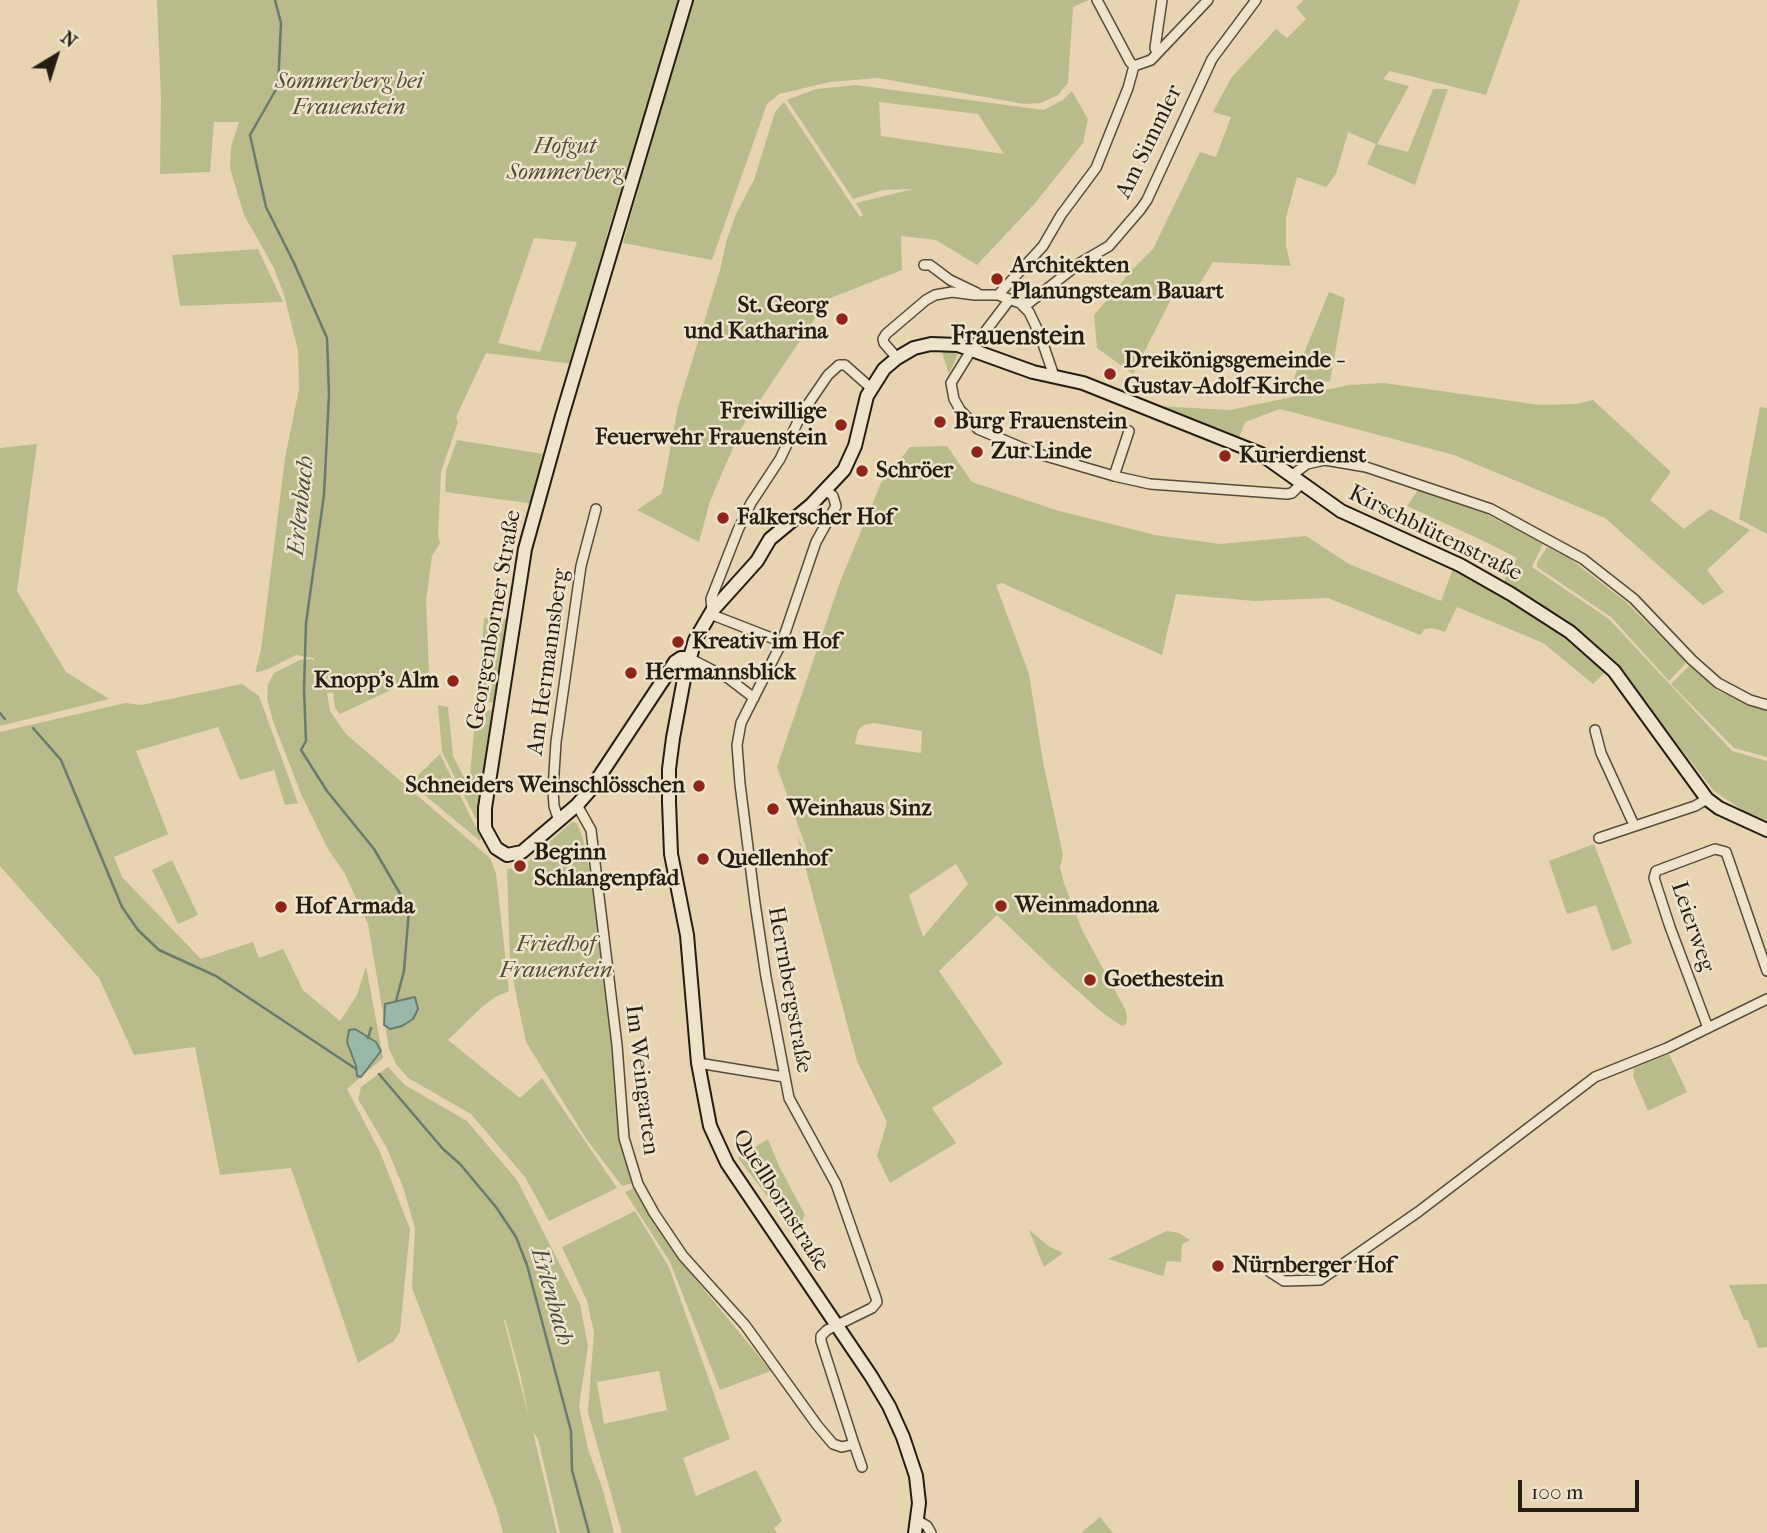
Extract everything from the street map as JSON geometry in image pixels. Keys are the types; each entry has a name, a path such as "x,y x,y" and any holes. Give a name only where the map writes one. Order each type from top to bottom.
{"main road":[{"name":"Georgenborner Straße","path":"686,0 531,526 520,578 485,802 485,828 496,848 504,854 515,855 523,852 577,806 675,662 681,658 689,658"},
{"name":"Kirschblütenstraße","path":"689,658 695,640 711,613 757,561 771,539 826,490 844,470 852,454 864,405 871,388 884,369 914,348 936,343 958,345 1033,372 1083,383 1261,454 1341,511 1460,565 1501,588 1586,644 1614,671 1707,799 1723,810 1767,830"},
{"name":"Quellbornstraße","path":"689,658 671,754 669,833 690,953 698,1063 705,1109 727,1163 879,1389 903,1437 918,1486 916,1527"}],"street":[{"path":"1097,0 1134,66"},
{"path":"1157,53 1155,48 1161,0"},
{"path":"1134,66 1151,60 1208,0"},
{"name":"Am Simmler","path":"1025,306 1080,263 1109,246 1140,210 1212,59 1256,0"},
{"path":"998,295 1043,246 1061,215 1096,168 1134,66"},
{"path":"924,265 930,265 950,280 981,295"},
{"path":"897,358 883,339 926,299 952,292 998,295 1025,306 1040,335 1054,376"},
{"path":"1010,299 972,349 951,383 954,399 960,410 972,424 987,435 1114,477 1150,484 1287,494 1292,493 1297,470 1314,461 1325,460 1366,467 1491,509 1583,559 1634,599 1692,660 1718,683 1749,700 1767,705"},
{"path":"782,642 711,613 712,598 751,503 779,459 802,413 828,375 839,365 845,365 871,388"},
{"path":"1114,477 1129,430"},
{"name":"Herrnbergstraße","path":"826,490 833,496 836,506 807,564 782,642 741,723 737,745 765,977 789,1098 836,1184 877,1302 872,1308 836,1324"},
{"name":"Am Hermannsberg","path":"559,821 552,789 556,742 581,566 596,509"},
{"path":"689,658 728,678 754,698"},
{"path":"1595,730 1601,753 1634,825"},
{"path":"1599,838 1695,806 1707,799"},
{"name":"Im Weingarten","path":"577,806 590,830 617,1045 624,1138 638,1184 683,1256 745,1325 817,1425 833,1444 842,1447 854,1444"},
{"name":"Leierweg","path":"1708,1028 1670,927 1654,878 1656,871 1715,849 1726,852 1767,971"},
{"path":"1270,1272 1284,1281 1320,1280 1418,1212 1595,1077 1667,1048 1767,999"},
{"path":"698,1063 784,1077"},
{"path":"836,1324 827,1329 821,1341 862,1468"},
{"path":"916,1527 927,1526 931,1533"}],"green space":[{"path":"157,0 680,0 606,238 609,245 574,364 486,353 456,417 458,422 441,472 438,535 440,543 432,556 426,600 429,672 340,714 335,708 333,692 327,693 330,711 346,734 490,858 496,873 509,991 495,997 481,1008 448,1040 520,1098 542,1078 617,1188 549,1221 525,1177 471,1114 408,1078 396,1064 389,1049 368,924 344,872 329,851 301,794 267,698 268,684 274,673 300,660 315,661 313,658 296,655 255,673 261,650 285,458 299,389 298,350 274,268 244,215 230,168 231,147 239,122 214,122 210,172 160,174 161,99","holes":["534,238 577,242 540,352 498,343"]},
{"path":"692,0 1089,0 1073,7 1068,83 1058,95 1041,103 1024,104 878,78 830,82 779,94 767,104 712,260 623,243"},
{"path":"1304,0 1520,0 1486,95 1390,71 1383,79 1409,86 1377,144 1408,152 1433,89 1448,89 1415,185 1367,164 1376,144 1348,132 1336,174 1326,187 1297,177 1286,217 1286,246 1291,266 1213,262 1194,293 1171,299 1133,374 1097,348 1094,315 1153,249 1200,152 1216,157 1231,117 1213,112 1231,78 1276,29 1287,38 1306,19 1296,7"},
{"path":"856,85 1044,110 1063,100 1072,91 1088,119 1083,143 1036,202 977,265 936,240 901,236 902,270 828,299 742,427 710,501 699,542 637,510 662,493 678,407 727,239 736,214 754,180 775,112 784,102 860,217 863,215 856,203 913,189 883,190 853,199 787,100 816,89","holes":["879,102 978,114 1004,154 881,136"]},
{"path":"258,249 283,302 180,306 172,255"},
{"path":"1329,292 1345,298 1330,381 1289,390"},
{"path":"941,350 954,350 958,354 949,374"},
{"path":"1384,383 1540,405 1577,404 1593,400 1671,472 1650,500 1684,529 1710,509 1750,530 1707,570 1724,592 1703,605 1605,518 1454,455 1280,409 1245,422 1239,438 1156,406 1230,410 1349,385"},
{"path":"1760,407 1767,408 1767,534 1739,519"},
{"path":"457,440 549,455 535,504 445,492 446,471"},
{"path":"37,444 17,591 66,672 109,699 0,726 0,448"},
{"path":"947,446 972,482 1059,511 1155,535 1220,544 1306,536 1349,564 1441,601 1453,569 1509,599 1567,636 1606,671 1593,684 1543,643 1457,607 1445,632 1432,628 1425,629 1420,635 1328,598 1254,601 1176,594 1162,655 1002,583 996,585 1029,674 1043,762 1063,855 1060,867 1064,883 1082,930 1126,1011 1126,1024 1122,1026 1104,1014 997,915 939,971 1003,1064 932,1108 956,1143 890,1183 877,1156 887,1122 857,1061 797,836 813,867 777,767 840,582 881,483 910,447","holes":["874,723 922,731 921,753 855,744 858,730 864,725","956,864 968,884 923,937 909,895"]},
{"path":"1418,490 1486,514 1543,544 1532,567 1609,619 1732,751 1767,761 1767,820 1745,812 1714,791 1610,658 1568,621 1503,583 1517,558 1407,506"},
{"path":"1547,547 1569,558 1625,601 1685,661 1669,681 1611,617 1537,567"},
{"path":"484,618 511,619 497,703 478,701"},
{"path":"1690,665 1718,691 1767,711 1767,757 1734,748 1671,684"},
{"path":"242,684 259,696 298,803 285,805 274,770 240,780 218,727 136,751 168,834 114,857 122,877 201,959 253,942 259,958 283,949 303,990 340,1021 357,995 366,966 383,1058 347,1089 380,1152 410,1229 400,1331 394,1341 358,1363 291,1168 220,1175 195,1047 134,1055 99,978 0,866 0,732 125,703 141,705","holes":["355,1029 376,1042 372,1064 356,1069 352,1058"]},
{"path":"438,705 448,707 453,756 469,787 476,709 495,711 476,819 442,752"},
{"path":"440,754 481,838 480,841 410,783"},
{"name":"Friedhof Frauenstein","path":"572,822 577,823 582,835 593,886 609,1000 633,1183 622,1186 587,1140 526,1042 510,965 507,869 519,868 525,864"},
{"path":"1594,844 1632,943 1612,951 1596,905 1567,914 1549,861"},
{"path":"172,860 198,915 178,924 152,870"},
{"path":"1669,1054 1687,1092 1648,1111 1633,1076 1634,1068"},
{"path":"388,1067 405,1085 467,1121 517,1180 580,1304 588,1346 579,1406 588,1449 603,1490 614,1533 560,1533 538,1439 533,1432 557,1533 503,1533 496,1507 412,1288 415,1228 403,1187 387,1148 358,1099 361,1087","holes":["505,1319 521,1378 529,1418"]},
{"path":"768,1139 805,1215 796,1234 738,1158"},
{"path":"636,1187 683,1264 771,1371 720,1390 670,1262 625,1192"},
{"path":"635,1211 669,1267 730,1439 683,1458 696,1496 756,1470 782,1521 774,1528 777,1533 622,1533 588,1412 594,1332 587,1301 562,1247","holes":["659,1371 667,1410 604,1424 597,1382"]},
{"path":"1029,1230 1050,1247 1063,1253 1044,1267"},
{"path":"1167,1231 1179,1233 1190,1240 1182,1244 1181,1262 1167,1261 1163,1276 1108,1259"},
{"path":"1767,1284 1767,1347 1758,1348 1748,1320 1744,1320 1729,1285"},
{"path":"1100,1517 1113,1533 1082,1532"}],"shaded area":[{"path":"415,997 418,1009 413,1019 390,1029 384,1025 385,1004"},
{"path":"355,1029 376,1042 381,1051 361,1077 357,1076 347,1042 349,1030"}],"waterway":[{"name":"Erlenbach","path":"275,0 281,23 278,86 250,135 266,207 327,338 329,394 324,495 306,623 306,741 301,750 327,791 374,849 409,909 404,971 396,1001"},
{"path":"0,713 5,719"},
{"name":"Erlenbach","path":"33,728 61,760 122,907 138,930 159,950 216,976 356,1069"},
{"name":"Erlenbach","path":"368,1038 371,1028"},
{"name":"Erlenbach","path":"379,1074 443,1149 460,1164 496,1207 516,1237 527,1265 571,1431 572,1470 589,1533"}],"place":[{"name":"Architekten Planungsteam Bauart","path":"997,279"},
{"name":"St. Georg und Katharina","path":"842,319"},
{"name":"Dreikönigsgemeinde - Gustav-Adolf-Kirche","path":"1110,374"},
{"name":"Burg Frauenstein","path":"940,422"},
{"name":"Freiwillige Feuerwehr Frauenstein","path":"841,425"},
{"name":"Zur Linde","path":"977,452"},
{"name":"Kurierdienst","path":"1225,456"},
{"name":"Schröer","path":"862,471"},
{"name":"Falkerscher Hof","path":"723,518"},
{"name":"Kreativ im Hof","path":"678,642"},
{"name":"Hermannsblick","path":"631,673"},
{"name":"Knopp's Alm","path":"453,681"},
{"name":"Schneiders Weinschlösschen","path":"699,786"},
{"name":"Weinhaus Sinz","path":"773,809"},
{"name":"Quellenhof","path":"703,859"},
{"name":"Beginn Schlangenpfad","path":"520,866"},
{"name":"Weinmadonna","path":"1001,906"},
{"name":"Hof Armada","path":"281,907"},
{"name":"Goethestein","path":"1090,980"},
{"name":"Nürnberger Hof","path":"1218,1266"}],"district":[{"name":"Frauenstein","path":"1018,338"}],"park label":[{"name":"Sommerberg bei Frauenstein","path":"349,95"},
{"name":"Hofgut Sommerberg","path":"565,160"}]}
